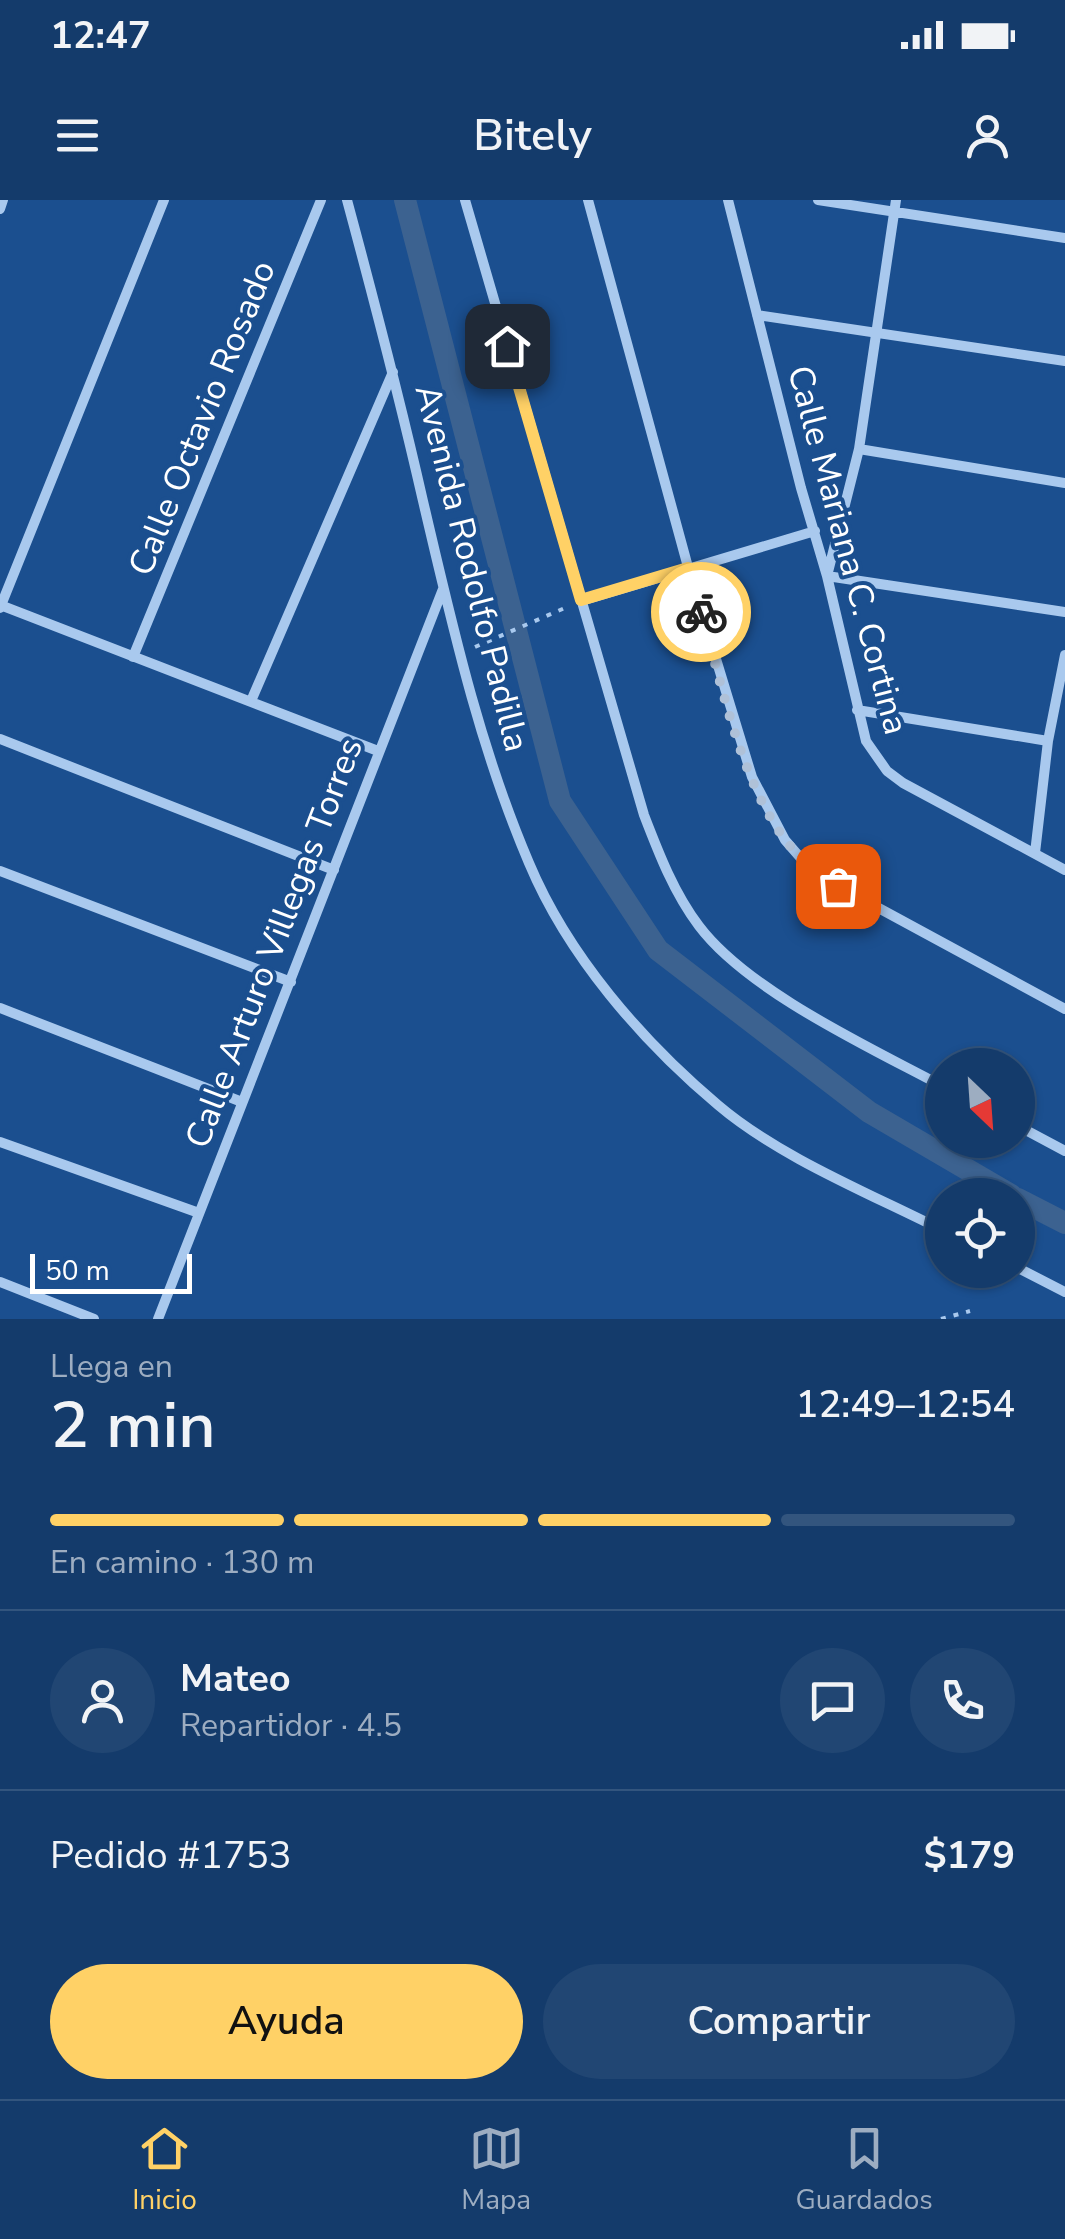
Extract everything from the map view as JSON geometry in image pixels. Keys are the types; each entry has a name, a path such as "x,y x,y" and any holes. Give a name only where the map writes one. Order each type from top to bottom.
{"street":[{"path":"0,209 3,200"},
{"path":"164,200 0,606 378,751"},
{"name":"Calle Octavio Rosado","path":"134,657 322,200"},
{"name":"Avenida Rodolfo Padilla","path":"348,200 393,371 458,654 488,754 530,865 558,918 594,973 632,1020 678,1070 722,1108 807,1162 925,1221"},
{"path":"465,200 644,816 682,903 701,930 734,964 787,1000 925,1077"},
{"path":"588,200 688,568 752,777 785,840 806,863 838,886 1065,1009"},
{"name":"Calle Mariana C. Cortina","path":"728,200 828,576 866,741 887,771 903,783 1065,870"},
{"path":"818,200 895,206 1065,238"},
{"path":"895,206 859,450 828,576 1065,612"},
{"path":"756,315 1065,361"},
{"path":"250,701 393,371"},
{"path":"859,450 1065,483"},
{"path":"581,600 815,531"},
{"name":"Calle Arturo Villegas Torres","path":"158,1319 443,588"},
{"path":"1035,852 1048,742 1065,655"},
{"path":"857,710 1048,742"},
{"path":"0,739 334,870"},
{"path":"0,871 291,982"},
{"path":"0,1008 242,1102"},
{"path":"1035,1135 1065,1152"},
{"path":"0,1142 200,1213"},
{"path":"1035,1277 1065,1292"},
{"path":"0,1282 94,1319"}],"path":[{"path":"458,654 581,600"},
{"path":"942,1319 970,1310"}],"waterway":[{"path":"405,200 560,801 658,950 869,1112 982,1178"},
{"path":"1035,1208 1065,1223"}],"way so far":[{"path":"701,612 733,721 768,812 785,840 806,863 838,886"}],"route":[{"path":"507,346 581,600 688,568 701,612"}]}
